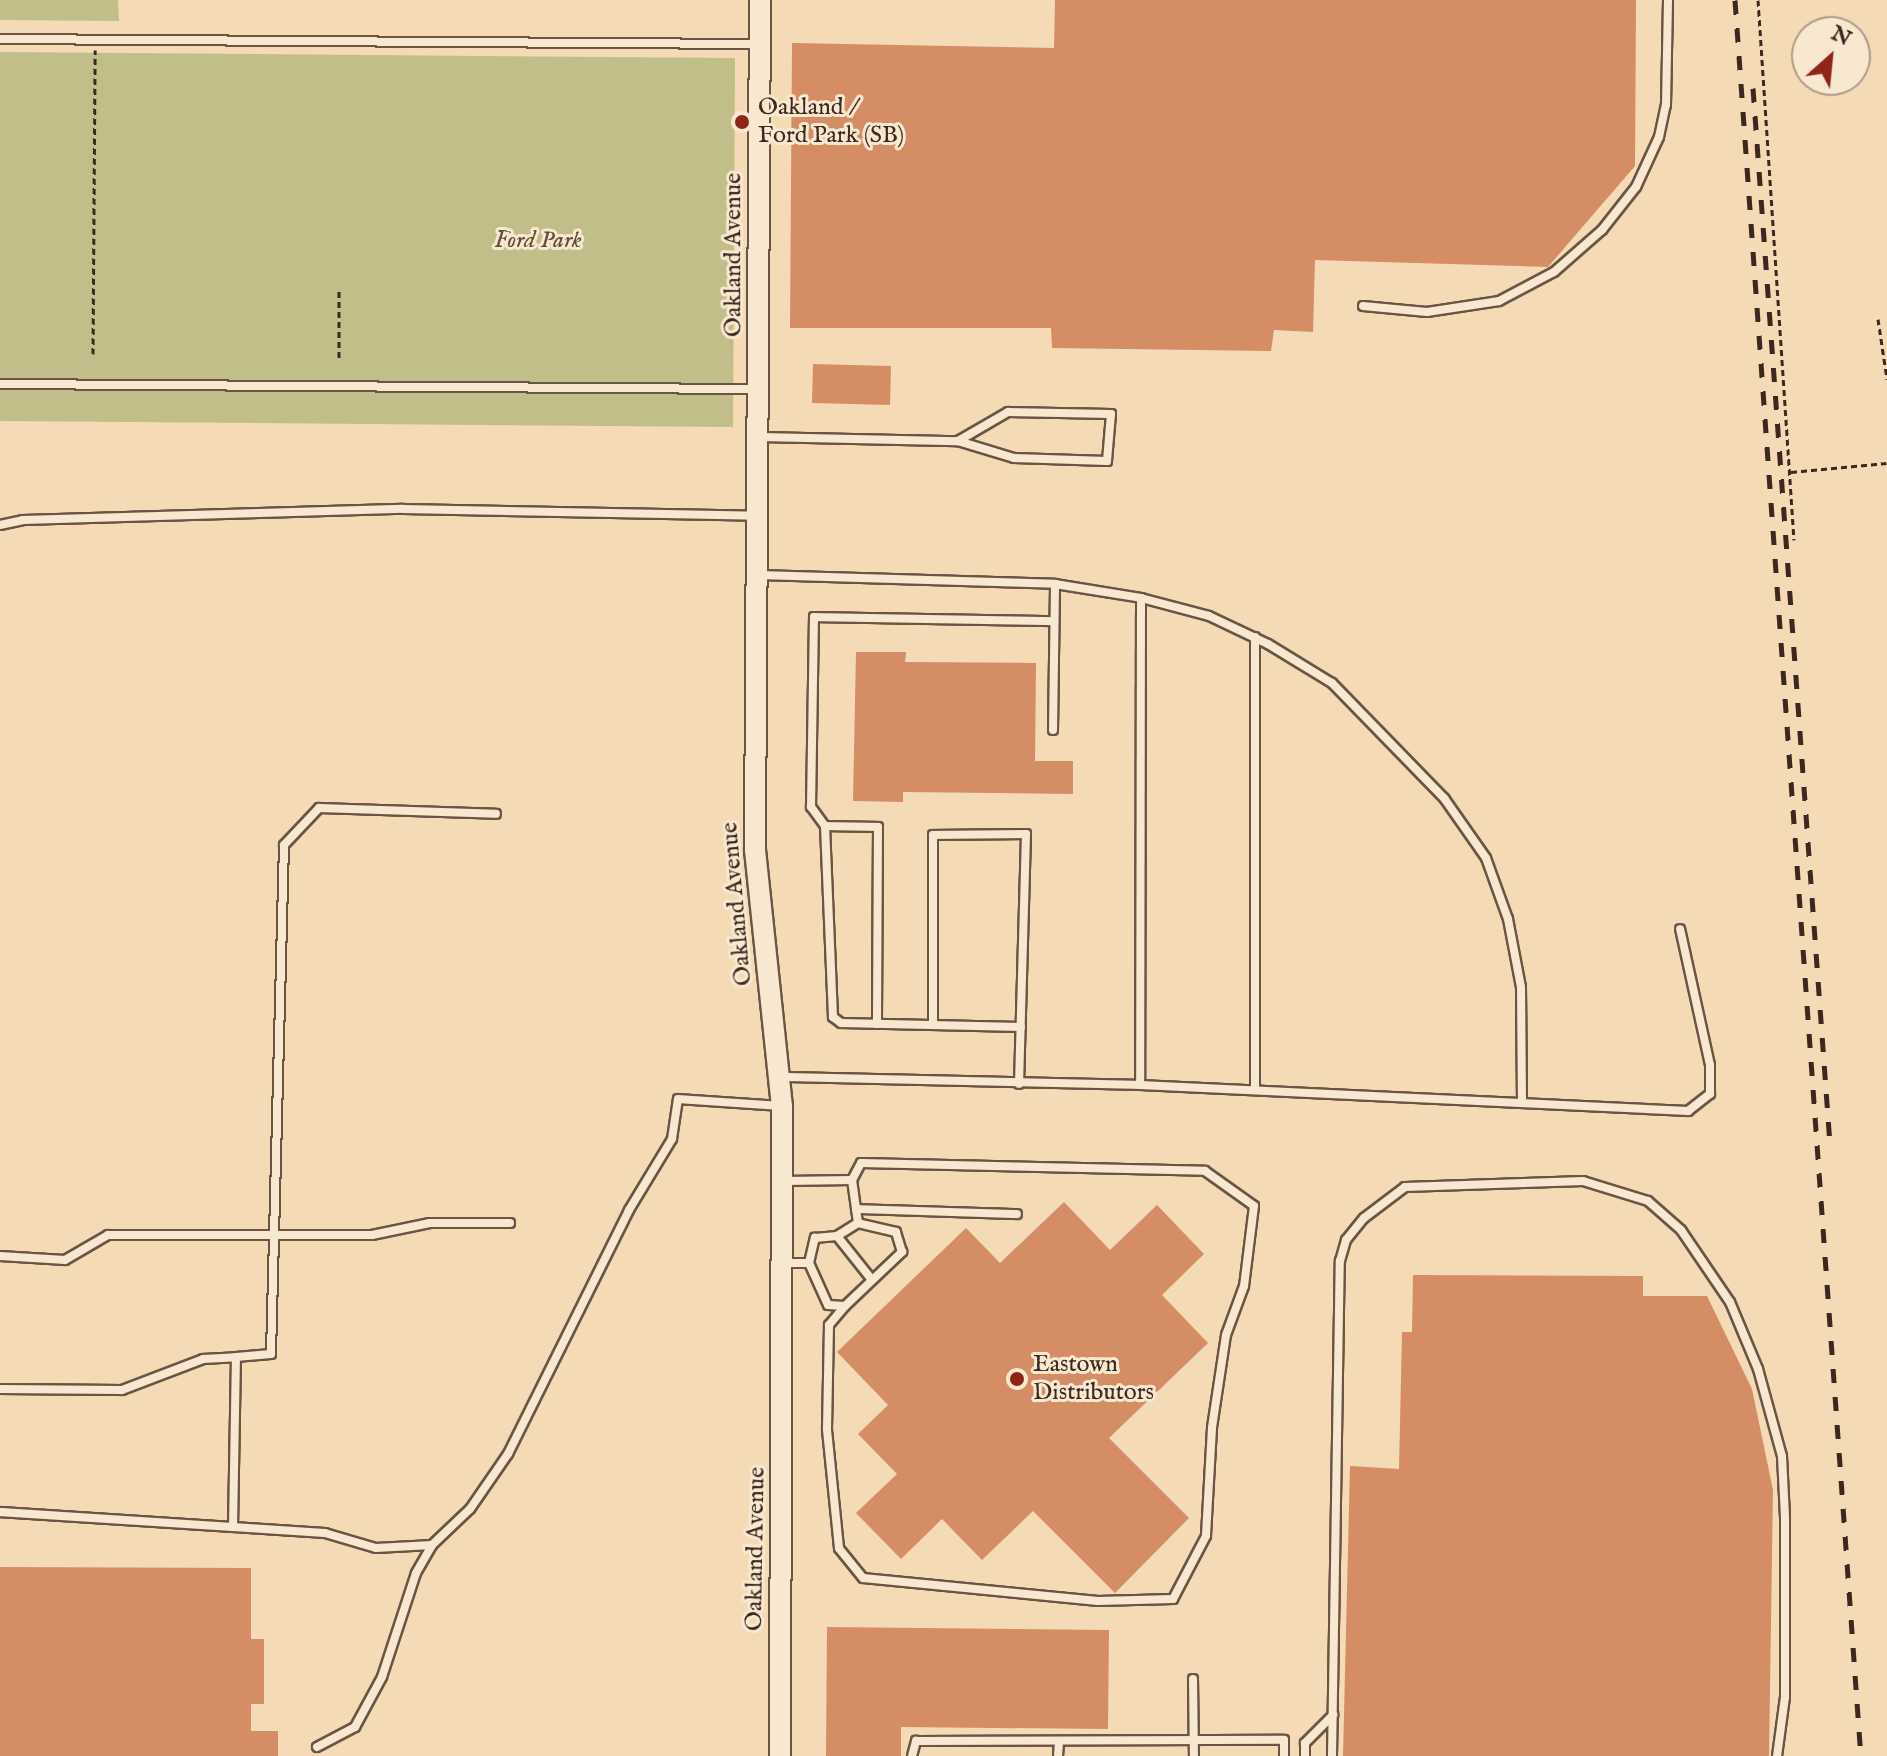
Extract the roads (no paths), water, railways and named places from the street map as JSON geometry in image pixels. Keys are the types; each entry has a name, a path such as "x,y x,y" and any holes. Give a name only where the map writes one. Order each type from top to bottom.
{"street":[{"name":"Oakland Avenue","path":"760,0 755,850 782,1106 784,1263 780,1756"}],"lane":[{"path":"1363,306 1427,312 1499,301 1554,272 1602,230 1636,187 1659,137 1666,105 1668,0"},
{"path":"0,39 760,44"},
{"path":"0,384 759,389"},
{"path":"759,437 958,441 1014,458 1107,461 1111,414 1008,412 958,441"},
{"path":"0,525 23,520 403,509 759,516"},
{"path":"758,575 1055,584 1141,598 1209,616 1255,637 1332,683 1395,742 1444,798 1486,858 1508,919 1521,987 1522,1103"},
{"path":"1053,730 1055,584"},
{"path":"1140,1085 1141,598"},
{"path":"1021,1027 841,1023 830,1008 825,826 811,807 814,617 1054,621"},
{"path":"1255,637 1255,1090"},
{"path":"0,1389 122,1390 203,1359 271,1354 284,845 319,808 496,814"},
{"path":"825,826 878,827 877,1024"},
{"path":"933,1025 933,835 1026,834 1019,1084"},
{"path":"780,1077 1140,1085 1688,1111 1710,1094 1710,1065 1680,929"},
{"path":"317,1747 355,1727 382,1677 416,1573 432,1545 470,1509 508,1454 629,1210 672,1139 678,1099 782,1106"},
{"path":"845,1306 828,1305 809,1263 815,1238 837,1236 858,1223 896,1232 902,1252 829,1325 827,1429 839,1548 863,1578 1098,1601 1173,1599 1206,1536 1214,1412 1226,1335 1244,1286 1254,1206 1205,1171 861,1163 852,1180 858,1223"},
{"path":"783,1181 852,1180"},
{"path":"1332,1756 1340,1261 1346,1240 1364,1218 1405,1187 1583,1181 1648,1201 1681,1230 1730,1302 1758,1369 1782,1456 1785,1697 1777,1756"},
{"path":"856,1209 1017,1214"},
{"path":"0,1256 65,1260 108,1235 273,1231 372,1235 430,1223 510,1223"},
{"path":"837,1236 872,1280"},
{"path":"784,1263 809,1263"},
{"path":"233,1527 236,1357"},
{"path":"0,1512 325,1533 376,1548 432,1545"},
{"path":"1193,1679 1194,1756"},
{"path":"1305,1756 1305,1743 1333,1715"},
{"path":"912,1756 916,1741 1284,1740 1284,1756"},
{"path":"1058,1756 1059,1741"}],"railway":[{"path":"1735,0 1861,1756"},
{"path":"1753,88 1830,1145"}],"place":[{"name":"Oakland / Ford Park (SB)","path":"742,122"},
{"name":"Eastown Distributors","path":"1017,1379"}],"park label":[{"name":"Ford Park","path":"538,241"}]}
